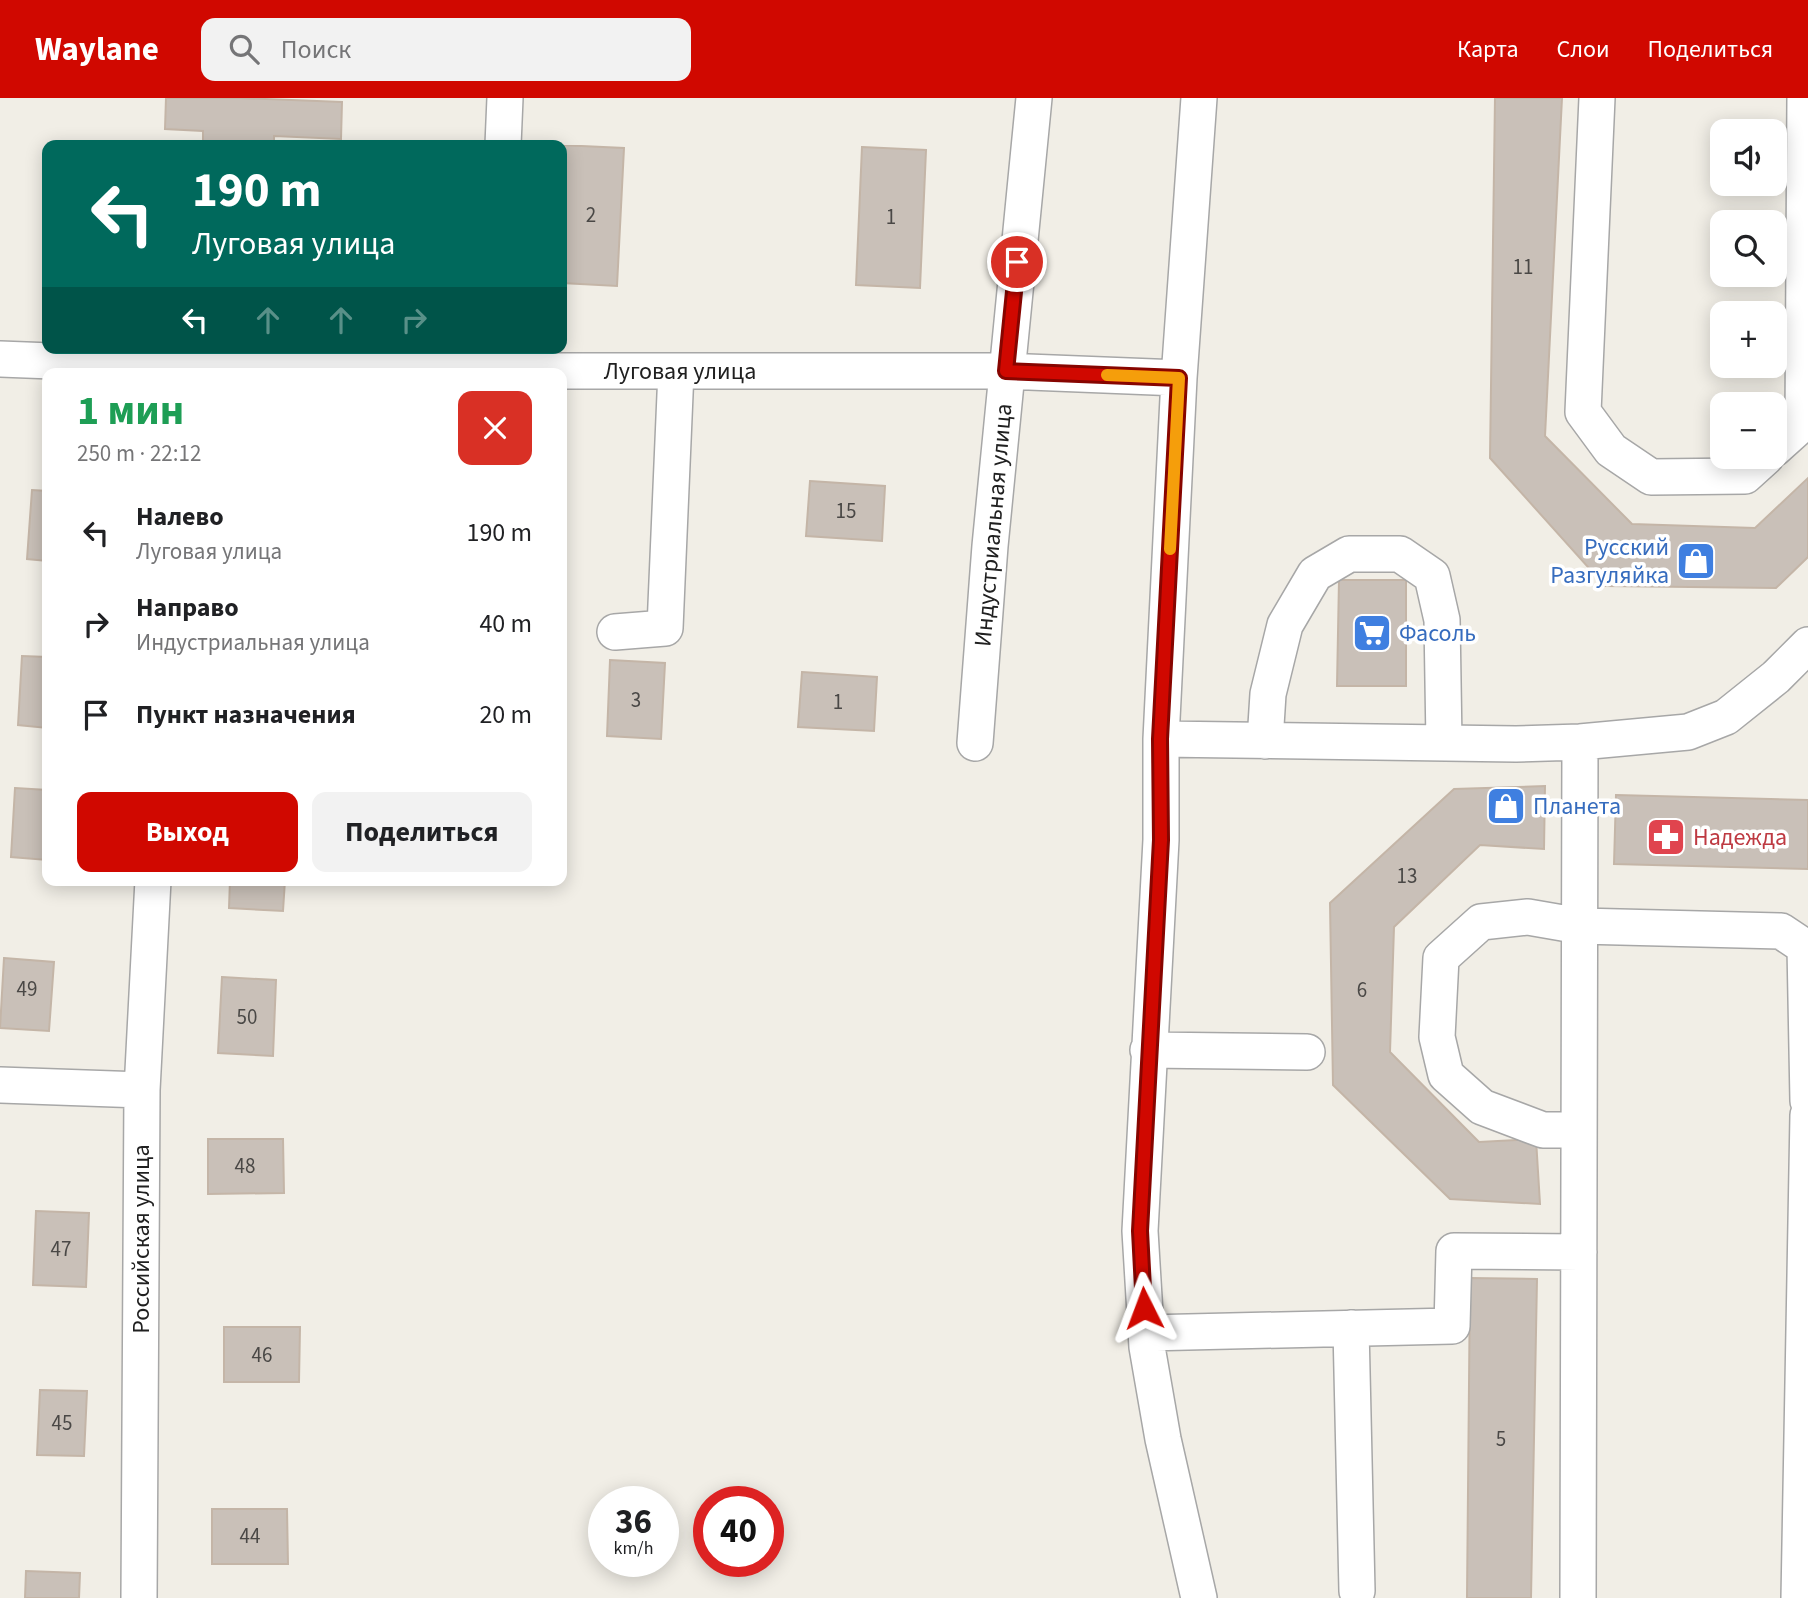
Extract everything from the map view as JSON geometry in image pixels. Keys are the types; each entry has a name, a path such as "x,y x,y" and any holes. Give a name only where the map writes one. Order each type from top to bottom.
{"street":[{"path":"503,140 505,98"},
{"name":"Индустриальная улица","path":"975,743 1006,371 1034,98"},
{"path":"1199,98 1179,378 1160,739 1161,840 1140,1231 1146,1333 1163,1439 1199,1598"},
{"path":"1597,98 1583,412 1611,450 1651,477 1745,476 1753,469"},
{"path":"1787,437 1803,423 1805,98"},
{"name":"Луговая улица","path":"0,359 162,368"},
{"name":"Луговая улица","path":"215,368 493,360 676,371 1006,371 1179,378"},
{"path":"615,632 664,628 676,371"},
{"path":"1265,741 1268,694 1285,625 1315,574 1349,554 1400,554 1432,576 1442,620 1444,743"},
{"path":"1160,739 1580,742 1688,732 1726,717 1776,677 1808,645"},
{"path":"1578,1598 1580,742"},
{"name":"Российская улица","path":"139,1598 142,1090 153,886"},
{"path":"1579,1130 1543,1130 1482,1107 1446,1075 1437,1037 1441,958 1481,922 1528,917 1580,926 1781,931 1806,947 1808,1101"},
{"path":"1148,1050 1307,1052"},
{"path":"0,1085 142,1090"},
{"path":"1799,1598 1808,1115"},
{"path":"1146,1333 1452,1326 1454,1251 1579,1252"},
{"path":"1351,1328 1357,1591"}],"building":[{"path":"166,98 342,102 341,139 274,136 274,140 203,140 203,131 165,129"},
{"path":"1495,98 1562,98 1545,436 1632,524 1755,528 1808,478 1808,557 1776,588 1605,586 1490,458"},
{"path":"567,145 624,148 617,286 567,283"},
{"path":"862,147 926,150 920,288 856,285"},
{"path":"810,481 885,486 882,541 806,536"},
{"path":"32,490 42,491 42,560 27,559"},
{"name":"Фасоль","path":"1339,580 1406,580 1406,686 1337,686"},
{"path":"22,656 42,657 42,727 18,725"},
{"path":"610,660 665,663 661,739 607,736"},
{"path":"802,672 877,677 874,731 798,727"},
{"path":"1545,786 1544,849 1480,845 1394,927 1390,1052 1479,1142 1536,1139 1540,1204 1450,1199 1333,1085 1330,903 1454,789"},
{"path":"15,788 42,790 42,860 11,857"},
{"path":"1616,795 1808,800 1808,869 1614,864"},
{"path":"230,886 285,886 283,911 229,908"},
{"path":"4,958 54,962 49,1031 0,1028"},
{"path":"222,977 276,980 273,1056 218,1053"},
{"path":"208,1139 283,1139 284,1193 208,1194"},
{"path":"36,1211 89,1213 86,1287 33,1285"},
{"path":"1470,1278 1537,1279 1531,1598 1467,1598"},
{"path":"224,1327 300,1327 299,1382 224,1382"},
{"path":"40,1390 87,1391 84,1456 37,1455"},
{"path":"212,1509 287,1509 288,1564 212,1564"},
{"path":"26,1571 80,1573 79,1598 25,1598"}],"slow traffic":[{"path":"1107,375 1179,378 1170,549"}],"place":[{"name":"Русский Разгуляйка","path":"1696,561"},
{"name":"Фасоль","path":"1372,633"},
{"name":"Планета","path":"1506,806"},
{"name":"Надежда","path":"1666,837"}],"route":[{"path":"1017,262 1006,371 1179,378 1160,739 1161,840 1140,1231 1144,1308"}]}
